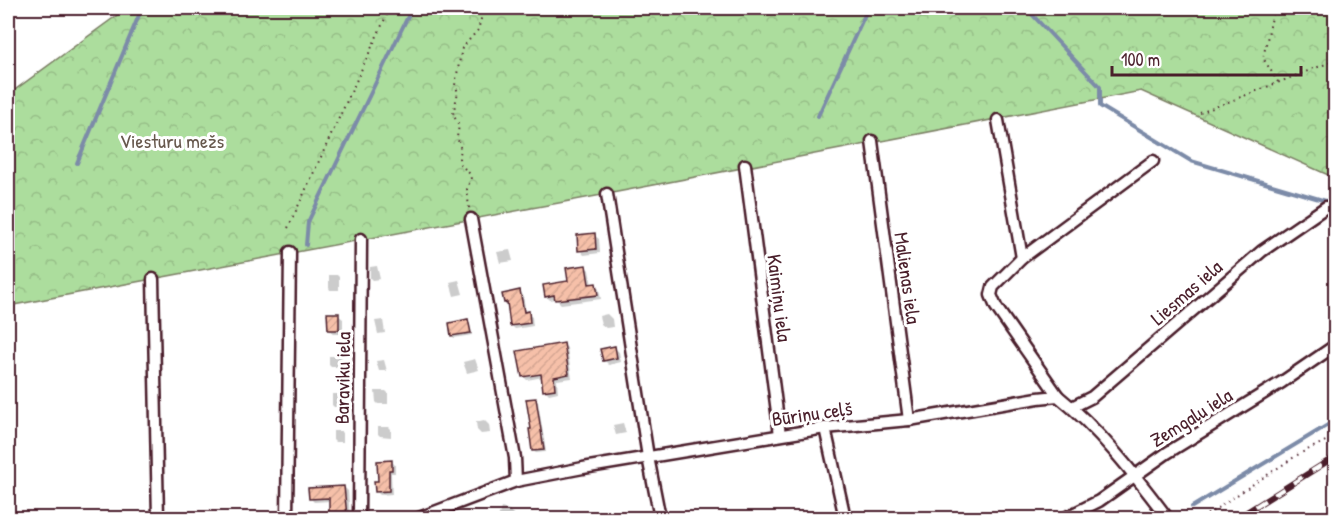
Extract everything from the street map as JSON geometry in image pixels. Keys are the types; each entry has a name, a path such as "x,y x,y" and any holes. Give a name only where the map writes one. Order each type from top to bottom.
{"street":[{"path":"998,120 1022,258"},
{"name":"Malienas iela","path":"872,141 909,420"},
{"path":"1153,161 1022,258 993,287 991,295 996,307 1058,396 1072,407 1136,476 1166,516"},
{"name":"Kaimiņu iela","path":"745,165 780,435"},
{"path":"607,194 648,457 660,519"},
{"name":"Liesmas iela","path":"1072,407 1092,397 1262,251 1326,207"},
{"path":"471,219 515,458 516,482"},
{"name":"Baraviku iela","path":"359,519 361,239"},
{"path":"287,519 290,252"},
{"path":"153,279 158,519"},
{"name":"Zemgaļu iela","path":"1065,519 1099,501 1167,453 1282,382 1335,345"},
{"name":"Būriņu ceļš","path":"419,519 516,482 780,435 909,420 1058,396"},
{"path":"825,428 845,519"}],"path":[{"path":"288,228 390,8"},
{"path":"471,219 468,189 471,178 460,164 461,150 457,137 459,126 453,114 458,92 456,85 462,48 478,30 484,8"},
{"path":"1274,8 1263,58 1278,82"},
{"path":"1200,113 1335,60"},
{"path":"1202,519 1299,454 1335,436"}],"green space":[{"name":"Viesturu mežs","path":"127,8 1335,8 1335,178 1141,91 8,306 8,95"}],"building":[{"path":"595,233 596,249 578,251 577,235"},
{"path":"586,265 589,284 596,283 598,295 555,300 554,295 545,297 543,285 568,281 566,268"},
{"path":"520,290 524,312 529,311 530,323 510,326 507,302 504,303 502,294"},
{"path":"327,313 339,313 339,330 328,330"},
{"path":"468,319 471,333 451,336 449,323"},
{"path":"564,343 569,374 554,377 555,389 543,391 541,374 522,377 517,351"},
{"path":"615,346 617,358 603,361 600,349"},
{"path":"536,398 544,450 532,451 526,399"},
{"path":"392,460 392,470 389,470 389,491 375,492 374,481 378,481 377,461"},
{"path":"344,486 347,516 329,517 329,498 309,499 308,488"}],"waterway":[{"path":"77,163 142,8"},
{"path":"306,245 308,222 412,8"},
{"path":"818,116 868,8"},
{"path":"1026,8 1100,87 1100,106 1191,161 1336,204"},
{"path":"1192,507 1336,420"}],"railway":[{"path":"1237,518 1336,456"}]}
